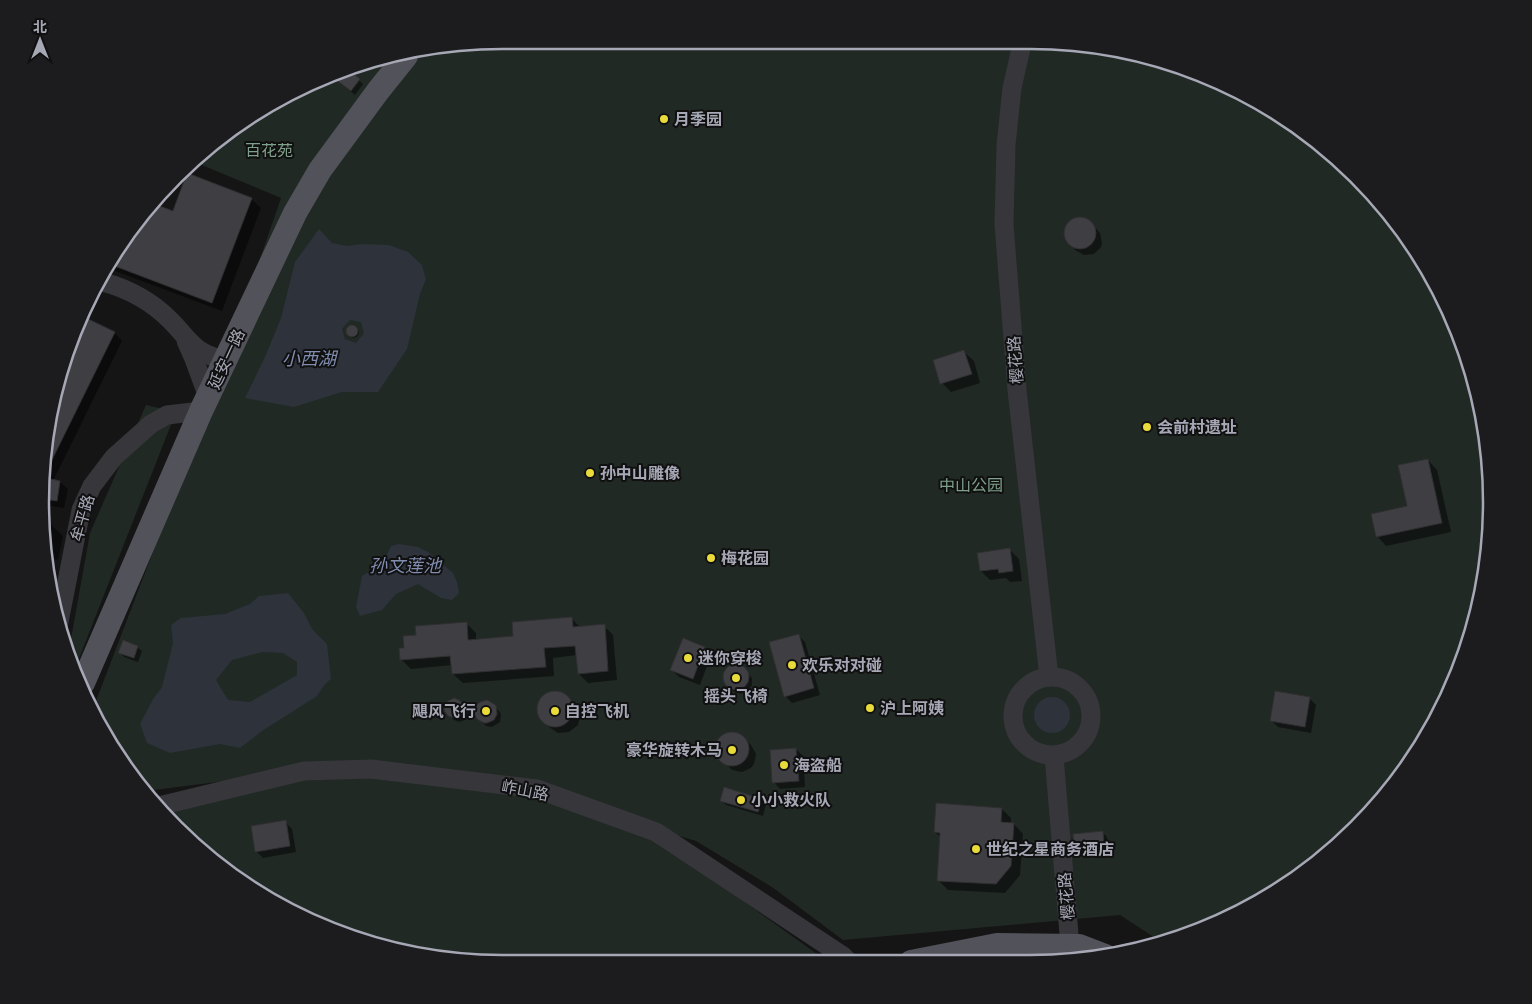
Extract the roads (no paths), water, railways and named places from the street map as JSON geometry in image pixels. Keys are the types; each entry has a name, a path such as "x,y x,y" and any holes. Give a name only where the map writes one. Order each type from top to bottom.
{"main road":[{"name":"延安一路","path":"85,680 205,404 295,213 320,170 378,90 403,60"},
{"path":"946,955 997,945 1079,946 1091,951"}],"street":[{"name":"樱花路","path":"1021,49 1012,88 1006,145 1004,224 1017,390 1049,677"},
{"path":"105,282 116,285 142,297 172,321 184,337 194,358 205,404"},
{"path":"184,337 206,355 226,360"},
{"name":"牟平路","path":"62,609 81,510 92,486 114,457 151,424 167,415 205,404"},
{"path":"1049,677 1061,678 1073,683 1082,691 1089,702 1092,714 1086,738 1072,750 1054,756 1041,754 1028,748 1019,738 1013,726 1012,712 1016,699 1024,688 1036,680 1049,677"},
{"name":"樱花路","path":"1054,756 1070,946"},
{"name":"岞山路","path":"165,805 304,771 371,769 537,789 656,832 841,955"}],"water":[{"name":"小西湖","path":"319,229 332,243 347,246 362,244 389,245 408,252 422,265 426,279 420,294 407,349 378,392 342,392 294,407 245,398 281,318 295,262","holes":["350,320 361,322 364,333 356,343 345,339 342,329"]},
{"name":"孙文莲池","path":"399,544 418,547 428,552 453,573 459,593 452,600 441,598 418,584 396,594 382,610 360,616 356,607 362,576 383,563 391,546"},
{"path":"288,593 304,613 312,629 327,644 331,679 317,696 262,731 240,748 220,744 170,753 147,743 140,724 153,699 162,687 173,643 171,625 181,618 225,614 250,604 259,596","holes":["263,652 283,653 297,662 297,675 250,702 228,700 216,680 232,660"]},
{"path":"1052,697 1059,698 1065,702 1069,708 1069,722 1065,728 1059,732 1052,733 1045,732 1039,728 1035,722 1034,715 1035,708 1039,702 1045,698"}],"place":[{"name":"月季园","path":"664,119"},
{"name":"会前村遗址","path":"1147,427"},
{"name":"孙中山雕像","path":"590,473"},
{"name":"梅花园","path":"711,558"},
{"name":"迷你穿梭","path":"688,658"},
{"name":"欢乐对对碰","path":"792,665"},
{"name":"摇头飞椅","path":"736,678"},
{"name":"沪上阿姨","path":"870,708"},
{"name":"飓风飞行","path":"486,711"},
{"name":"自控飞机","path":"555,711"},
{"name":"豪华旋转木马","path":"732,750"},
{"name":"海盗船","path":"784,765"},
{"name":"小小救火队","path":"741,800"},
{"name":"世纪之星商务酒店","path":"976,849"}],"park label":[{"name":"百花苑","path":"269,150"},
{"name":"中山公园","path":"971,485"}]}
